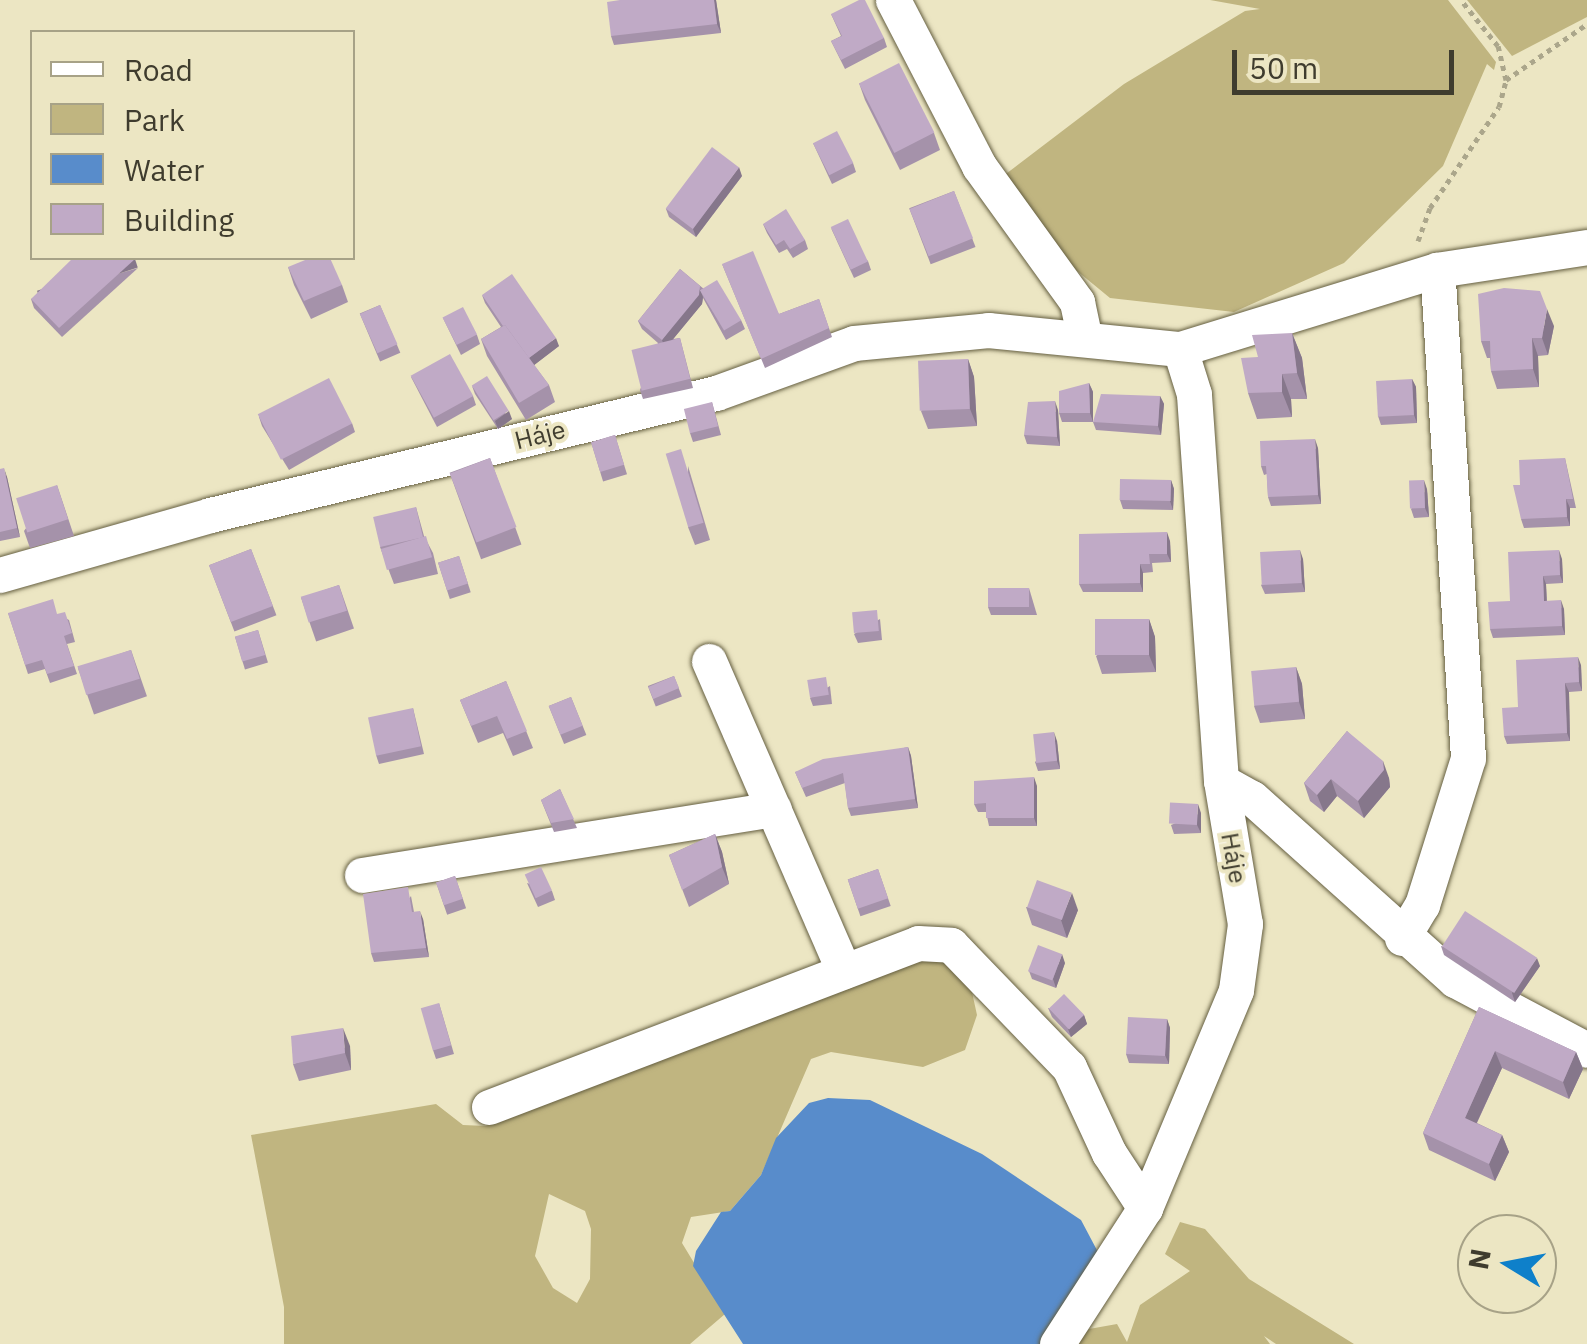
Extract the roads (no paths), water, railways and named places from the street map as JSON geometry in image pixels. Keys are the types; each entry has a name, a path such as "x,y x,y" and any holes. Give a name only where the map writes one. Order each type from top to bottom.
{"street":[{"path":"893,0 980,166 1077,302 1084,335"},
{"path":"1180,348 1437,270 1587,247"},
{"path":"1402,938 1422,905 1468,758 1437,270"},
{"name":"Háje","path":"0,575 210,514 716,393 854,343 988,330 1084,335 1180,348 1194,394 1220,780 1245,924 1236,990 1145,1208 1056,1344"},
{"path":"709,661 844,971"},
{"path":"1220,780 1252,798 1402,938 1455,980 1586,1047"},
{"path":"362,875 774,809"},
{"path":"489,1107 918,943 951,945 974,963 1068,1067 1109,1153 1145,1208"}],"water":[{"path":"828,1098 870,1100 982,1154 1081,1220 1099,1254 1044,1344 743,1344 693,1266 696,1251 721,1212 730,1211 761,1175 776,1138 809,1103"}]}
